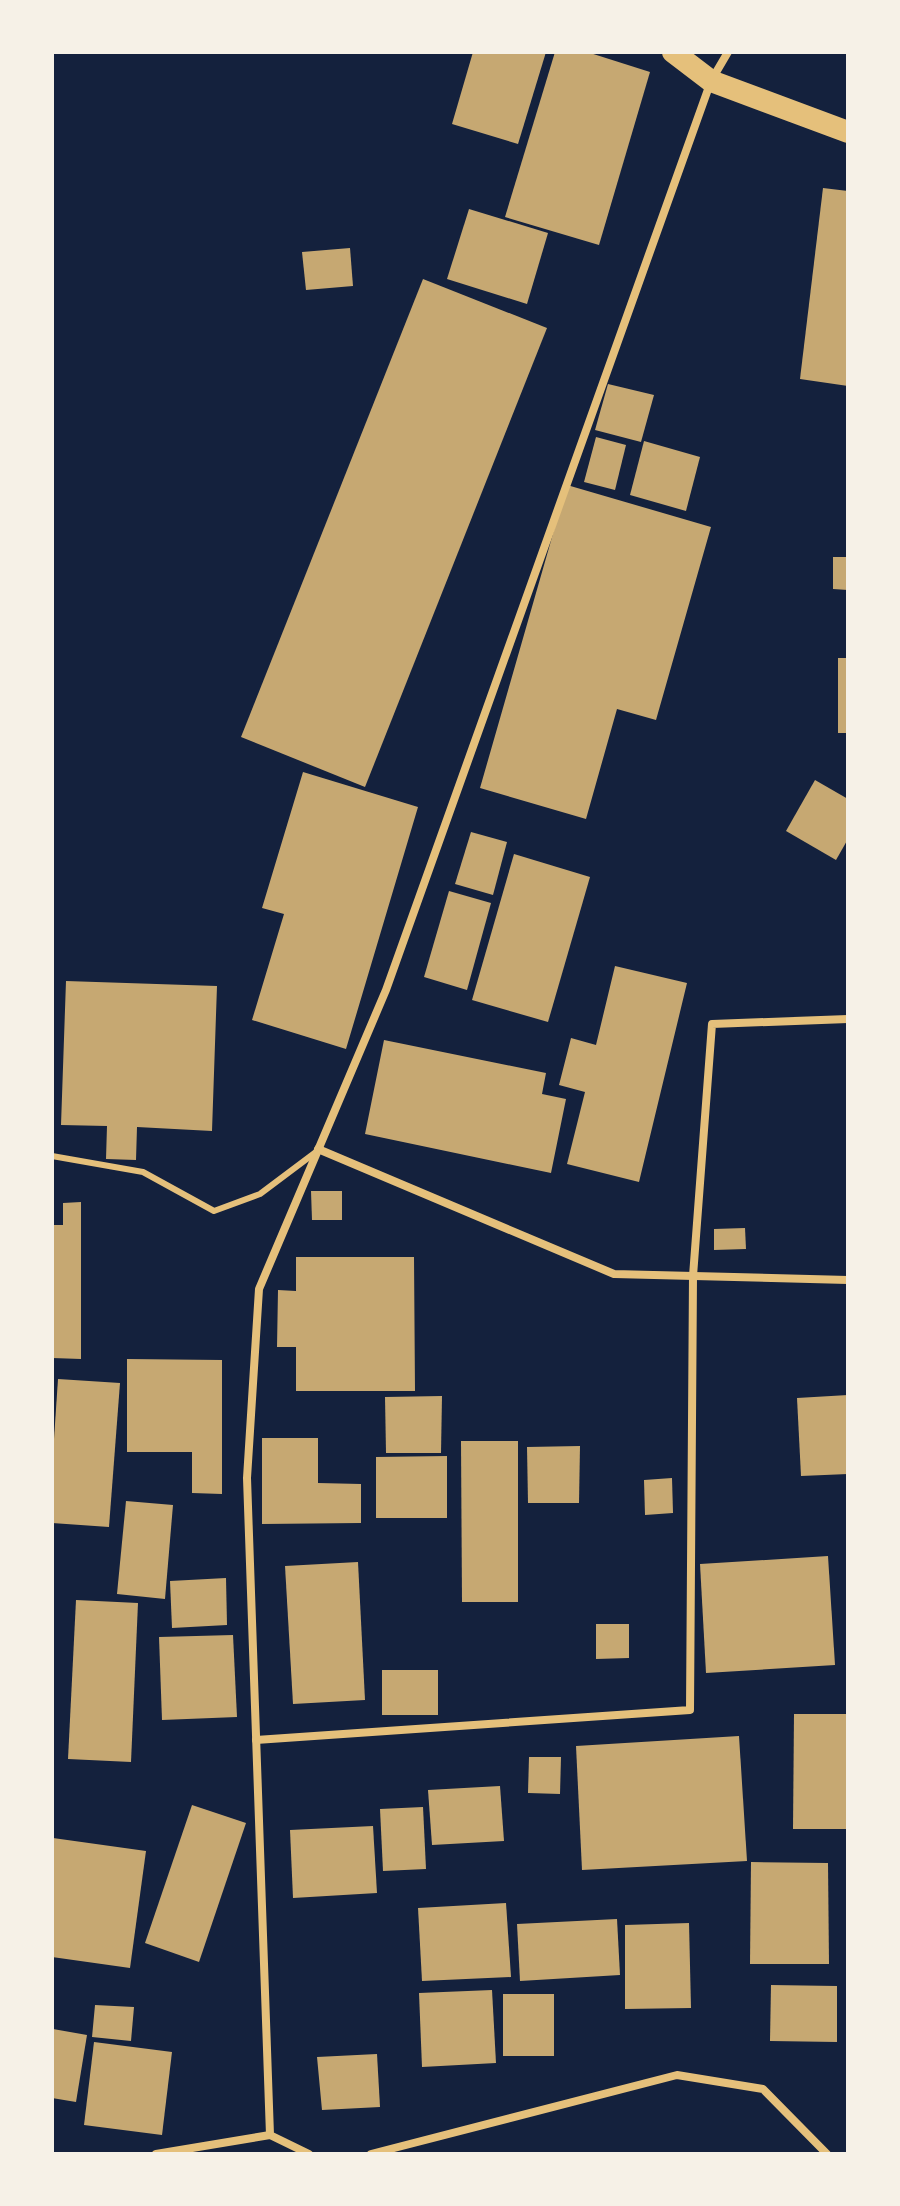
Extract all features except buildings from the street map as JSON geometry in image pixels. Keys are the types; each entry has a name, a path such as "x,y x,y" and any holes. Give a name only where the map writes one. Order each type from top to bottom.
{"highway":[{"path":"673,52 711,81 848,132"}],"street":[{"path":"270,2135 247,1478 259,1289 386,990 711,81 728,52"},
{"path":"256,1740 690,1710 693,1276 712,1024 848,1019"},
{"path":"318,1149 614,1274 848,1280"},
{"path":"371,2154 677,2075 763,2089 827,2154"},
{"path":"156,2154 270,2135 309,2154"}],"lane":[{"path":"52,1156 143,1172 214,1211 260,1194 318,1149"}]}
